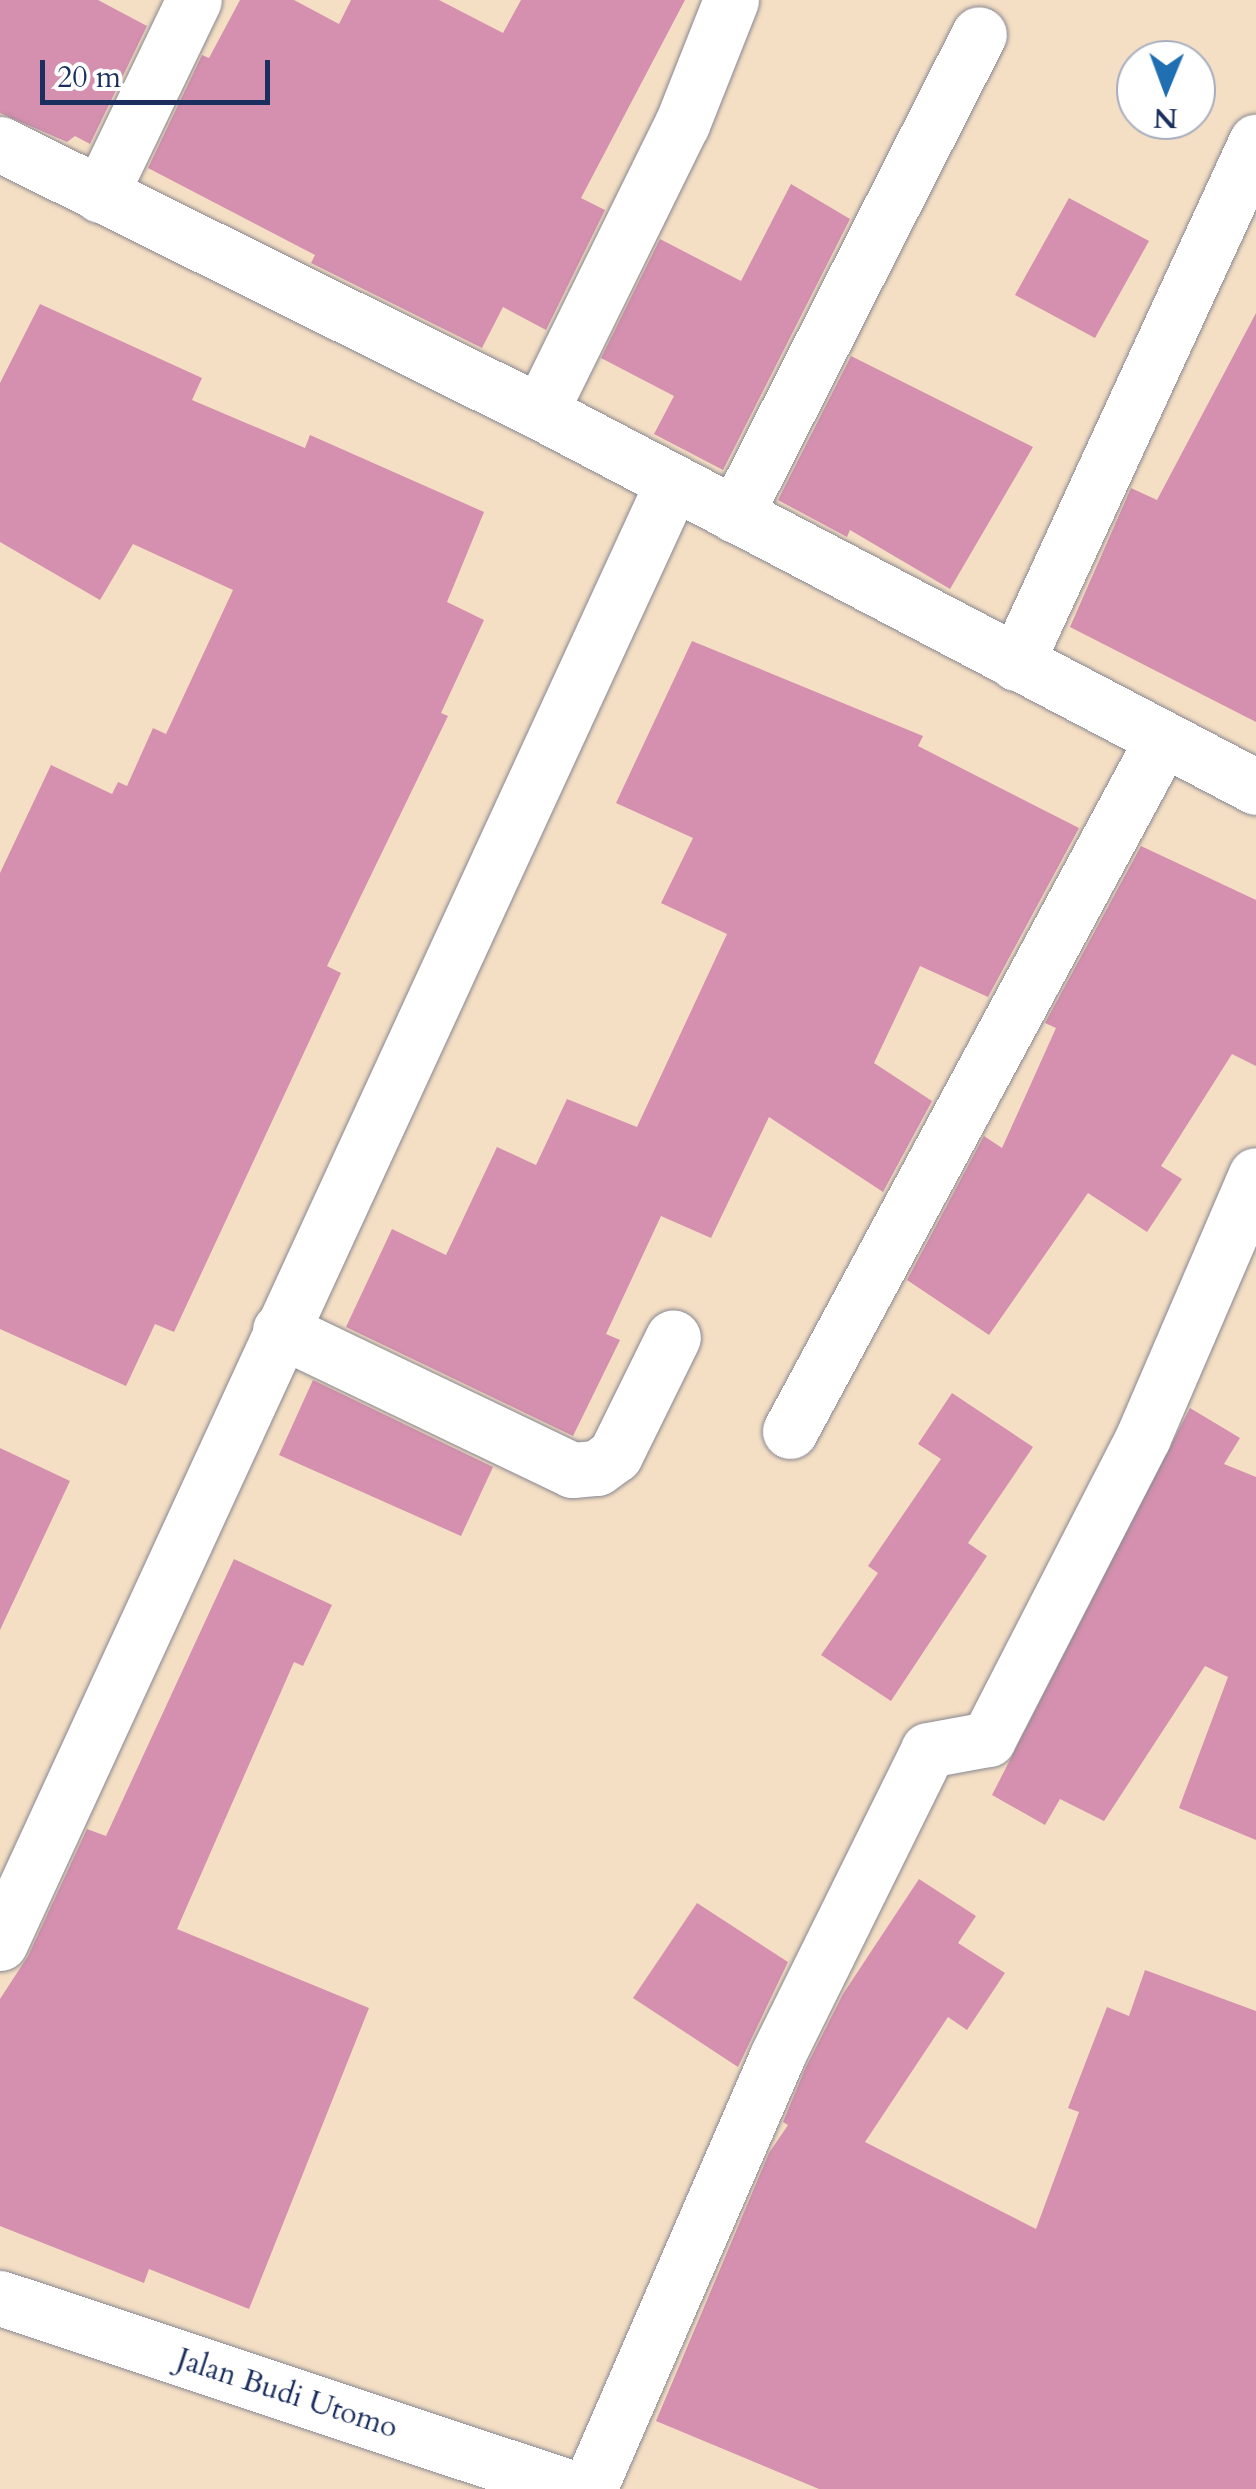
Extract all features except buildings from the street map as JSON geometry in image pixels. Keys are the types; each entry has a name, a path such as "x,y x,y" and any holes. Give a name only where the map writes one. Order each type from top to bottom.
{"street":[{"path":"100,195 194,0"},
{"path":"540,412 682,124 731,0"},
{"path":"735,515 980,34"},
{"path":"1016,663 1256,142"},
{"path":"0,144 540,412 1256,787"},
{"path":"0,1943 672,484"},
{"path":"790,1430 1162,740"},
{"path":"589,2489 778,2056 928,1750 988,1739 1143,1437 1256,1175"},
{"path":"280,1330 572,1470 597,1468 615,1455 672,1337"},
{"name":"Jalan Budi Utomo","path":"0,2298 574,2489"}]}
